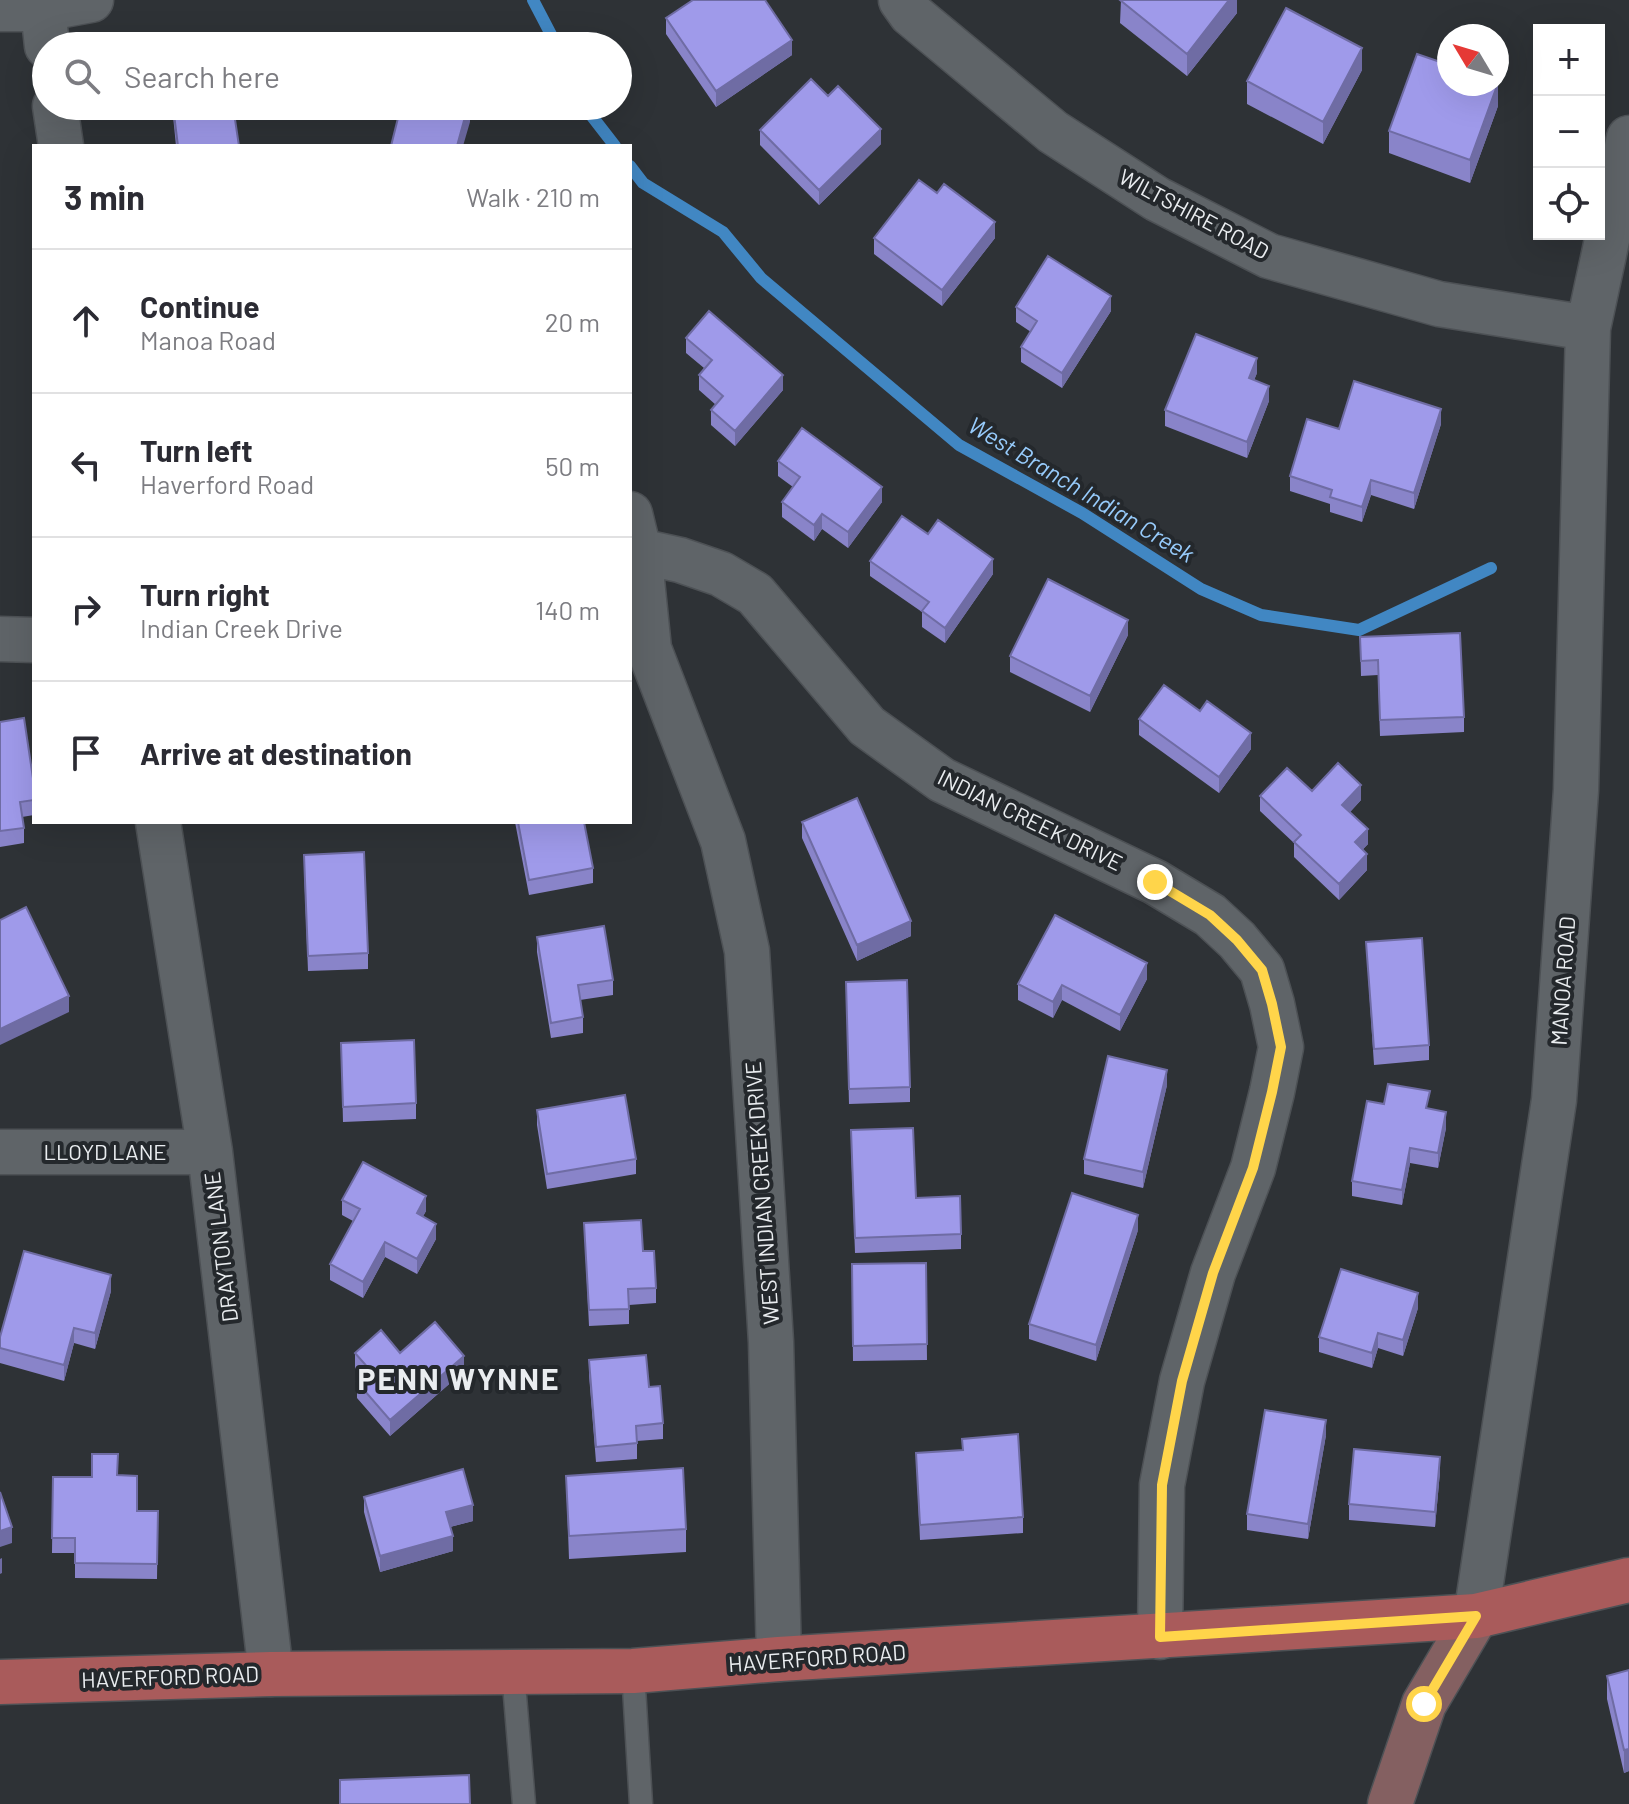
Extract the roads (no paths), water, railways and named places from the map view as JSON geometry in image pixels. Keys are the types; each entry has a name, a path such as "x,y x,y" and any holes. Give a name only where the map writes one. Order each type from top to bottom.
{"main road":[{"name":"HAVERFORD ROAD","path":"0,1682 271,1674 633,1671 779,1659 1476,1616 1629,1580"},
{"name":"MANOA ROAD","path":"1390,1804 1424,1704 1476,1616"}],"street":[{"path":"32,16 91,0"},
{"name":"WILTSHIRE ROAD","path":"901,0 911,14 1053,132 1157,199 1269,256 1439,304 1588,328"},
{"path":"57,120 61,144"},
{"name":"MANOA ROAD","path":"1476,1616 1554,1100 1576,790 1588,328 1629,138"},
{"name":"INDIAN CREEK DRIVE","path":"635,533 649,649 683,737"},
{"name":"INDIAN CREEK DRIVE","path":"635,533 680,560 721,574 755,594 867,726 942,780 1166,888 1210,915 1237,940 1262,970 1281,1047 1253,1168 1213,1273 1182,1381 1162,1485 1160,1637"},
{"path":"0,639 32,640"},
{"name":"WEST INDIAN CREEK DRIVE","path":"683,737 723,841 747,951 771,1342 779,1659"},
{"name":"DRAYTON LANE","path":"158,824 210,1152 271,1674"},
{"name":"LLOYD LANE","path":"0,1152 210,1152"}],"lane":[{"path":"633,1671 641,1804"},
{"path":"513,1672 524,1804"}],"waterway":[{"name":"West Branch Indian Creek","path":"533,0 550,32"},
{"name":"West Branch Indian Creek","path":"595,120 613,144"},
{"name":"West Branch Indian Creek","path":"632,169 643,183 723,232 761,278 959,445 1082,513 1201,589 1261,615 1359,630 1491,568"}],"district":[{"name":"PENN WYNNE","path":"459,1380"}]}
